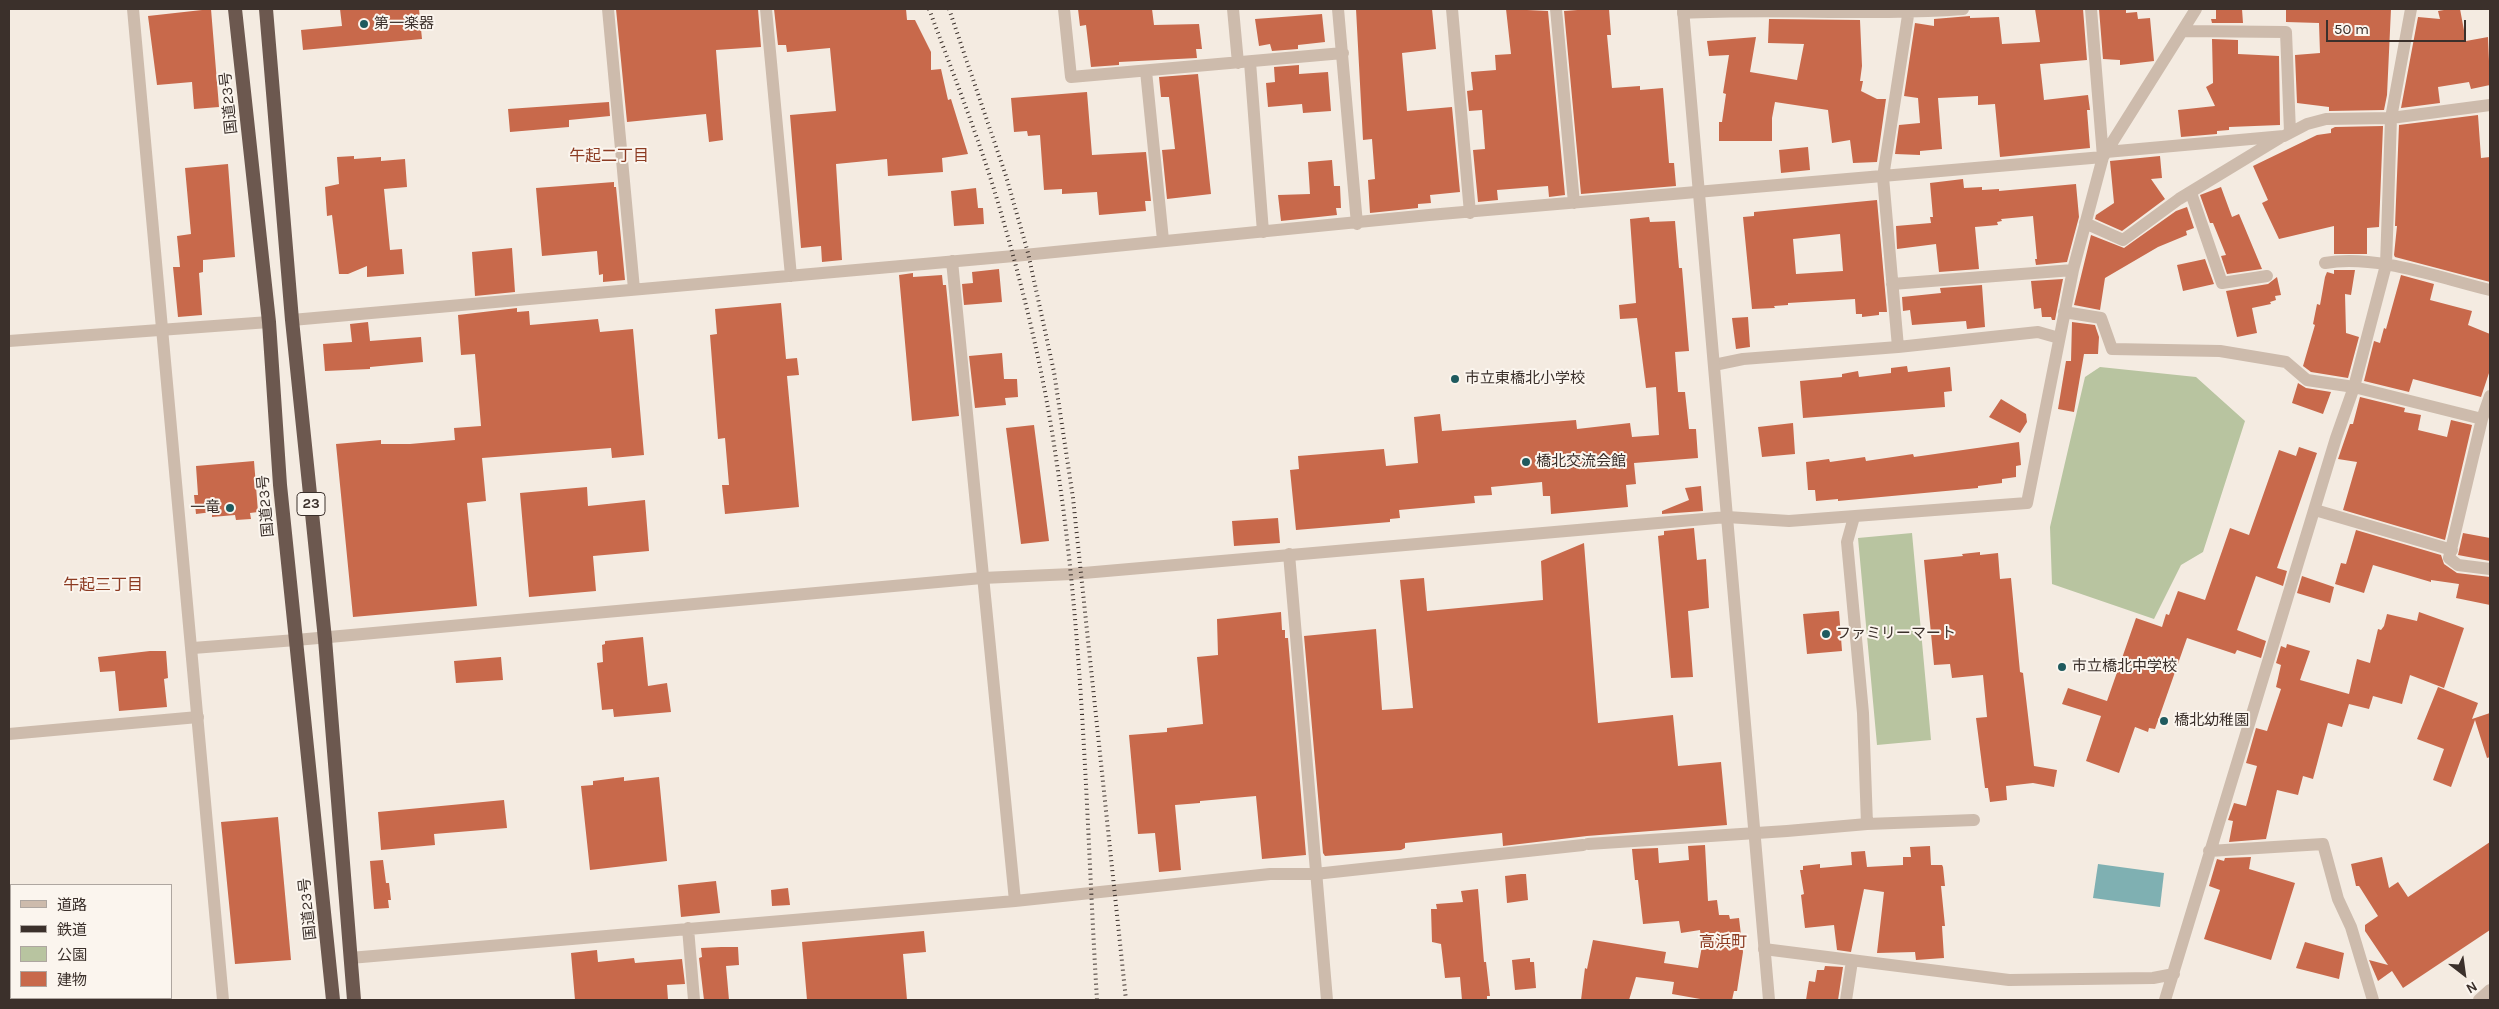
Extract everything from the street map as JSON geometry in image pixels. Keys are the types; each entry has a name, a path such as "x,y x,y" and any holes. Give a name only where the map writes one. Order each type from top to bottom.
{"highway":[{"name":"国道23号","path":"235,9 269,322 280,485 334,1000"},
{"name":"23","path":"266,9 292,320 325,639 354,1000"}],"street":[{"path":"133,9 223,1000"},
{"path":"608,9 634,289"},
{"path":"766,9 791,276"},
{"path":"1064,9 1071,78 1343,53"},
{"path":"1233,9 1244,62 1263,232"},
{"path":"1338,9 1357,224"},
{"path":"1452,9 1470,213"},
{"path":"1556,9 1574,203"},
{"path":"1769,1000 1683,11 1909,11 1963,9"},
{"path":"2091,9 2104,155"},
{"path":"192,648 325,639 982,578 1072,574 1727,517 1789,521 2027,502 2073,270 2104,155 2196,9"},
{"path":"2166,1000 2209,851 2336,438 2354,387 2386,265 2391,118 2411,9"},
{"path":"1898,347 1883,177 1909,11"},
{"path":"2182,31 2286,32 2287,134"},
{"path":"1146,71 1163,240"},
{"path":"2085,223 2123,240 2191,193 2287,134 2307,124 2326,119 2391,118 2490,105"},
{"path":"292,320 791,276 1574,203 1883,177 2104,155 2287,134"},
{"path":"2191,193 2222,283 2267,276"},
{"path":"952,261 1015,901"},
{"path":"2325,264 2348,261 2386,265 2490,290"},
{"path":"1892,284 2073,270"},
{"path":"2064,312 2101,318 2112,349 2220,350 2286,362 2307,380 2354,387 2482,419"},
{"path":"9,341 269,322"},
{"path":"1714,365 1743,359 1898,347 2038,332 2059,338"},
{"path":"2490,396 2482,419 2449,558 2458,565 2490,569"},
{"path":"2315,510 2452,550"},
{"path":"1854,516 1847,542 1863,713 1867,824"},
{"path":"1289,554 1327,1000"},
{"path":"9,734 198,717"},
{"path":"350,958 1015,901 1270,874 1315,874 1586,844 1867,824 1974,820"},
{"path":"2209,851 2323,844 2338,899 2351,927 2372,1000"},
{"path":"688,928 694,1000"},
{"path":"1764,949 2009,980 2153,978 2174,974"},
{"path":"1846,1000 1852,961"},
{"path":"2479,1000 2490,990"}],"green space":[{"path":"2100,367 2196,377 2245,421 2203,552 2181,565 2154,619 2052,584 2050,527 2085,377"},
{"path":"1912,533 1931,740 1877,745 1858,538"}],"water":[{"path":"2098,864 2164,873 2160,907 2093,898"}],"building":[{"path":"211,9 219,107 194,109 192,82 157,85 148,16"},
{"path":"340,9 419,9 422,39 303,50 301,30 342,26"},
{"path":"616,9 758,9 761,47 716,50 723,140 709,142 706,114 627,122"},
{"path":"774,9 906,9 907,20 915,20 931,52 931,70 941,69 948,100 951,99 968,154 942,158 943,172 888,176 887,159 836,164 842,260 822,262 821,246 801,248 790,115 836,111 830,48 787,52 786,45 778,45"},
{"path":"1078,9 1152,9 1154,25 1199,24 1202,49 1196,49 1197,58 1119,62 1119,65 1091,67 1086,25 1080,26"},
{"path":"1356,9 1432,9 1436,49 1402,53 1407,111 1452,107 1460,192 1430,195 1431,203 1418,204 1418,208 1370,213 1368,180 1375,179 1372,139 1363,140"},
{"path":"1506,9 1548,11 1565,195 1549,197 1548,186 1497,190 1498,200 1478,202 1473,150 1485,149 1482,110 1469,111 1467,91 1473,90 1471,72 1496,70 1495,55 1511,54"},
{"path":"1609,9 1611,35 1607,35 1612,88 1640,86 1640,90 1663,88 1669,163 1674,163 1676,186 1581,194 1564,11"},
{"path":"2035,9 2083,9 2087,60 2040,64 2044,100 2088,95 2090,110 2087,110 2090,148 2000,157 1995,104 1978,105 1978,96 1938,98 1942,149 1920,151 1920,155 1895,154 1899,125 1920,123 1918,98 1904,96 1915,23 1934,26 1934,19 1970,16 1970,18 1999,17 2002,44 2040,42"},
{"path":"2099,9 2126,9 2126,13 2137,12 2138,19 2150,18 2154,61 2120,65 2120,60 2103,59"},
{"path":"2216,9 2242,9 2243,23 2212,23 2211,19 2216,19"},
{"path":"2286,9 2391,9 2387,95 2384,110 2329,111 2329,107 2297,103 2295,55 2320,53 2319,23 2286,22"},
{"path":"2460,9 2466,41 2488,37 2490,85 2471,89 2469,82 2438,87 2440,103 2401,108 2418,17 2440,19 2438,11"},
{"path":"1322,14 1325,42 1298,45 1298,49 1272,51 1270,44 1259,46 1255,19"},
{"path":"1769,19 1860,20 1862,66 1860,81 1863,81 1861,91 1877,99 1886,99 1877,162 1853,163 1850,140 1832,143 1828,110 1775,102 1772,118 1772,141 1719,141 1719,122 1722,122 1726,94 1723,93 1729,55 1709,56 1707,41 1756,37 1750,72 1797,80 1804,44 1768,43"},
{"path":"2212,39 2238,40 2238,54 2279,56 2280,125 2229,127 2229,130 2217,131 2217,134 2181,137 2178,110 2215,106 2206,87 2213,83"},
{"path":"1299,65 1299,74 1328,72 1331,111 1303,113 1302,104 1268,107 1266,83 1275,82 1274,67"},
{"path":"1198,74 1211,194 1167,199 1162,150 1175,149 1169,97 1161,97 1159,77"},
{"path":"1087,92 1092,155 1146,152 1151,201 1145,201 1146,211 1099,215 1097,192 1062,194 1062,189 1044,190 1040,135 1028,136 1027,131 1014,132 1011,98"},
{"path":"609,102 610,116 569,120 569,127 510,132 508,109"},
{"path":"2478,115 2481,158 2490,157 2490,282 2395,257 2394,255 2397,226 2395,226 2399,125"},
{"path":"2383,126 2379,227 2367,228 2367,254 2334,254 2334,226 2279,239 2262,203 2268,200 2253,166 2317,135 2331,133 2331,129 2335,127"},
{"path":"1808,147 1810,170 1781,173 1779,150"},
{"path":"354,156 354,159 381,157 381,161 405,159 407,187 384,189 390,250 402,249 404,274 367,277 367,266 348,274 339,274 332,215 327,216 325,187 339,184 337,157"},
{"path":"2160,156 2162,178 2151,179 2165,199 2122,231 2095,219 2096,215 2114,203 2110,161"},
{"path":"1332,160 1334,186 1340,186 1341,208 1336,208 1337,215 1281,221 1278,195 1310,194 1308,162"},
{"path":"228,164 235,257 203,260 203,272 199,273 202,315 178,317 173,267 180,267 177,236 191,234 185,168"},
{"path":"1963,179 1964,188 1982,187 1982,190 1999,189 1999,191 2076,184 2079,217 2067,262 2036,265 2033,216 2001,219 2002,221 1997,222 1998,225 1975,227 1979,269 1939,272 1936,244 1897,249 1896,226 1931,223 1930,217 1933,217 1930,183"},
{"path":"614,182 625,280 603,282 603,274 599,275 597,251 542,256 536,188"},
{"path":"2221,187 2232,217 2239,214 2262,269 2227,274 2221,256 2226,255 2213,223 2210,223 2200,195"},
{"path":"976,188 978,208 983,208 984,224 954,226 951,191"},
{"path":"1877,200 1887,312 1879,312 1879,315 1862,317 1862,314 1856,314 1855,299 1788,303 1788,305 1774,306 1775,308 1752,309 1743,217 1754,216 1754,212","holes":["1840,234 1843,271 1796,274 1793,239"]},
{"path":"2187,207 2194,228 2186,231 2187,235 2158,247 2105,278 2100,310 2074,305 2091,235 2124,248 2176,211"},
{"path":"1649,217 1650,222 1675,221 1679,268 1682,268 1689,351 1675,352 1678,392 1685,392 1689,429 1696,429 1698,458 1634,463 1636,484 1626,485 1628,507 1551,514 1550,496 1543,496 1542,482 1491,487 1492,495 1474,496 1475,503 1399,510 1400,518 1390,519 1390,522 1296,530 1290,470 1299,469 1298,456 1384,449 1386,466 1418,463 1414,417 1440,414 1442,431 1576,420 1577,429 1630,423 1632,437 1659,435 1656,387 1646,388 1637,318 1620,319 1619,305 1636,303 1630,219"},
{"path":"512,248 515,292 475,296 472,252"},
{"path":"2205,259 2214,284 2183,291 2177,265"},
{"path":"999,269 1002,302 964,305 962,284 973,283 972,272"},
{"path":"2334,270 2355,270 2351,295 2345,294 2346,333 2359,337 2348,378 2311,372 2303,366 2315,325 2313,324 2317,304 2320,305 2325,277 2327,272 2334,274"},
{"path":"913,273 913,277 942,275 943,285 946,285 959,416 912,421 899,275"},
{"path":"2401,275 2434,284 2430,300 2472,311 2468,325 2490,334 2490,370 2481,397 2413,379 2409,392 2364,381 2374,341 2380,343 2384,328 2386,329"},
{"path":"2277,277 2281,295 2275,296 2276,300 2270,302 2271,304 2252,308 2257,333 2237,337 2226,291 2268,284"},
{"path":"2063,279 2055,320 2052,320 2051,317 2042,317 2041,308 2034,309 2031,281"},
{"path":"1982,285 1985,327 1967,329 1966,321 1912,325 1910,310 1903,311 1902,297 1941,293 1940,288"},
{"path":"781,303 786,359 797,358 799,375 787,376 799,507 725,514 722,485 729,485 725,438 718,439 710,335 717,334 715,309"},
{"path":"517,308 517,312 529,311 530,325 598,319 600,332 633,329 644,455 612,458 611,448 482,458 486,501 467,503 477,606 353,617 336,444 381,440 381,444 410,444 455,440 454,428 481,426 475,354 461,355 458,315"},
{"path":"1748,317 1750,347 1736,349 1732,318"},
{"path":"368,322 370,341 421,337 423,362 370,367 370,369 325,371 323,344 352,342 350,324"},
{"path":"2072,322 2095,325 2099,337 2098,354 2084,354 2074,412 2058,409 2066,361 2071,361"},
{"path":"1002,353 1004,379 1017,379 1018,397 1005,398 1006,405 975,408 969,356"},
{"path":"1907,366 1908,372 1950,367 1952,391 1944,392 1945,407 1803,418 1800,381 1842,377 1842,374 1858,371 1859,377 1891,373 1891,368"},
{"path":"2298,383 2306,388 2331,392 2323,414 2292,403"},
{"path":"2360,397 2405,408 2404,412 2421,415 2418,430 2447,437 2451,420 2472,425 2445,540 2343,510 2357,462 2338,459 2350,424 2353,424"},
{"path":"2001,399 2026,414 2027,422 2020,433 1989,417"},
{"path":"1793,423 1795,454 1762,457 1758,427"},
{"path":"1034,425 1049,541 1021,544 1006,428"},
{"path":"2019,442 2021,465 2016,466 2016,477 2002,479 2002,483 1978,486 1978,488 1838,501 1838,499 1816,501 1815,490 1808,490 1806,462 1829,459 1830,462 1865,457 1866,461 1913,454 1914,457"},
{"path":"2299,447 2317,453 2277,568 2287,571 2283,586 2256,576 2237,630 2266,641 2261,658 2237,650 2235,654 2187,638 2155,729 2149,728 2148,732 2135,727 2119,773 2086,761 2101,716 2062,704 2068,688 2107,701 2136,618 2162,627 2166,614 2169,615 2178,591 2205,600 2230,528 2249,535 2279,450 2296,456"},
{"path":"254,461 258,512 250,513 251,519 236,520 235,515 212,517 212,512 196,514 194,495 198,495 196,466"},
{"path":"1701,486 1703,511 1662,514 1662,511 1689,500 1685,488"},
{"path":"587,487 588,506 645,500 649,551 593,556 596,591 529,597 520,493"},
{"path":"1278,518 1280,543 1234,546 1232,521"},
{"path":"1694,528 1697,560 1706,559 1709,608 1688,611 1693,677 1671,678 1658,536 1664,535 1664,531"},
{"path":"2356,530 2441,555 2444,564 2457,573 2490,577 2490,605 2456,598 2459,584 2431,580 2431,582 2373,565 2364,593 2335,584 2341,563 2346,564"},
{"path":"2463,533 2490,538 2490,561 2458,555"},
{"path":"1584,543 1598,723 1673,715 1678,766 1721,762 1727,825 1587,836 1503,846 1502,833 1405,843 1405,848 1401,850 1325,856 1323,853 1304,636 1376,629 1382,710 1413,708 1400,580 1424,578 1427,611 1543,600 1541,561"},
{"path":"1980,552 1980,555 1998,553 2000,579 2011,578 2020,672 2023,673 2034,766 2057,770 2054,787 2033,783 2006,786 2007,800 1990,802 1988,788 1985,788 1976,718 1987,717 1983,675 1952,678 1950,664 1934,665 1924,560 1963,556 1962,554"},
{"path":"2302,576 2334,587 2330,603 2297,593"},
{"path":"1839,611 1842,651 1807,654 1803,614"},
{"path":"1281,612 1282,630 1285,630 1285,638 1288,638 1306,855 1262,859 1256,796 1200,801 1200,803 1175,805 1181,870 1159,872 1155,833 1138,834 1129,735 1167,732 1167,728 1203,724 1197,657 1218,655 1217,619"},
{"path":"2419,612 2464,628 2444,688 2410,675 2402,704 2373,696 2369,709 2349,704 2342,727 2328,723 2313,779 2303,776 2298,795 2277,790 2266,839 2229,842 2233,821 2228,820 2234,803 2246,806 2257,766 2246,763 2256,728 2267,731 2281,689 2276,687 2281,665 2276,663 2281,646 2286,648 2287,644 2310,651 2300,680 2349,694 2357,659 2370,663 2378,629 2381,630 2384,626 2387,614 2417,621"},
{"path":"643,637 648,686 667,683 671,712 614,717 613,709 602,710 597,663 603,662 602,645 605,644 605,641"},
{"path":"166,651 168,678 164,679 167,707 119,711 115,671 100,672 98,657"},
{"path":"501,657 503,680 456,683 454,661"},
{"path":"2438,687 2478,703 2472,719 2490,713 2490,757 2487,758 2475,720 2451,787 2433,780 2444,749 2417,739"},
{"path":"624,777 624,781 659,777 667,861 590,870 581,786 593,785 593,781"},
{"path":"504,800 507,828 434,834 435,845 381,850 378,812"},
{"path":"278,817 291,960 235,964 221,822"},
{"path":"2490,842 2490,930 2403,988 2392,971 2378,981 2369,960 2388,965 2365,931 2365,925 2378,916 2359,886 2356,886 2351,864 2382,857 2389,888 2398,882 2408,897"},
{"path":"1705,845 1708,901 1717,900 1719,915 1729,915 1730,919 1739,918 1743,952 1737,991 1734,991 1732,1000 1706,1000 1672,994 1674,982 1636,977 1629,1000 1581,1000 1585,968 1587,969 1593,940 1666,952 1664,963 1698,968 1702,946 1700,930 1681,933 1679,921 1643,924 1638,880 1635,880 1632,849 1658,848 1659,863 1689,860 1688,846"},
{"path":"1930,846 1931,865 1942,865 1943,867 1945,886 1941,886 1945,926 1942,926 1944,958 1916,960 1915,952 1877,953 1884,892 1864,889 1851,952 1837,950 1834,925 1805,928 1801,895 1804,894 1800,870 1803,870 1803,866 1820,864 1820,868 1852,865 1851,852 1865,851 1867,867 1903,865 1903,857 1911,857 1910,847"},
{"path":"2251,857 2249,869 2295,883 2271,960 2204,939 2220,890 2209,886 2217,859 2224,861 2225,858"},
{"path":"383,860 386,883 389,883 391,900 388,900 389,908 374,909 370,861"},
{"path":"1526,874 1528,900 1507,903 1505,876"},
{"path":"716,881 720,913 681,917 678,885"},
{"path":"788,888 790,905 772,906 771,890"},
{"path":"1478,889 1484,962 1486,962 1490,996 1487,996 1487,1000 1462,1000 1460,977 1445,978 1441,944 1432,942 1431,909 1437,909 1436,904 1463,902 1461,891"},
{"path":"924,931 926,952 903,954 907,1000 807,1000 802,942"},
{"path":"2305,942 2344,953 2339,979 2296,968"},
{"path":"738,947 739,965 726,966 729,1000 704,1000 699,958 702,957 701,948"},
{"path":"597,950 598,962 634,958 635,963 682,959 685,984 667,985 668,1000 575,1000 571,953"},
{"path":"1530,958 1530,962 1534,962 1536,988 1515,990 1512,960"},
{"path":"1825,966 1843,967 1838,1000 1806,1000 1809,981 1815,982 1817,970 1824,970"}],"railway":[{"path":"929,9 978,141 1003,219 1030,321 1051,424 1073,593 1083,729 1097,1000"},
{"path":"949,9 1006,176 1028,253 1054,372 1073,498 1126,1000"}],"place":[{"name":"第一楽器","path":"364,24"},
{"name":"市立東橋北小学校","path":"1455,379"},
{"name":"橋北交流会館","path":"1526,462"},
{"name":"一竜","path":"230,508"},
{"name":"ファミリーマート","path":"1826,634"},
{"name":"市立橋北中学校","path":"2062,667"},
{"name":"橋北幼稚園","path":"2164,721"}],"district":[{"name":"午起二丁目","path":"609,156"},
{"name":"午起三丁目","path":"103,585"},
{"name":"高浜町","path":"1723,942"}]}
